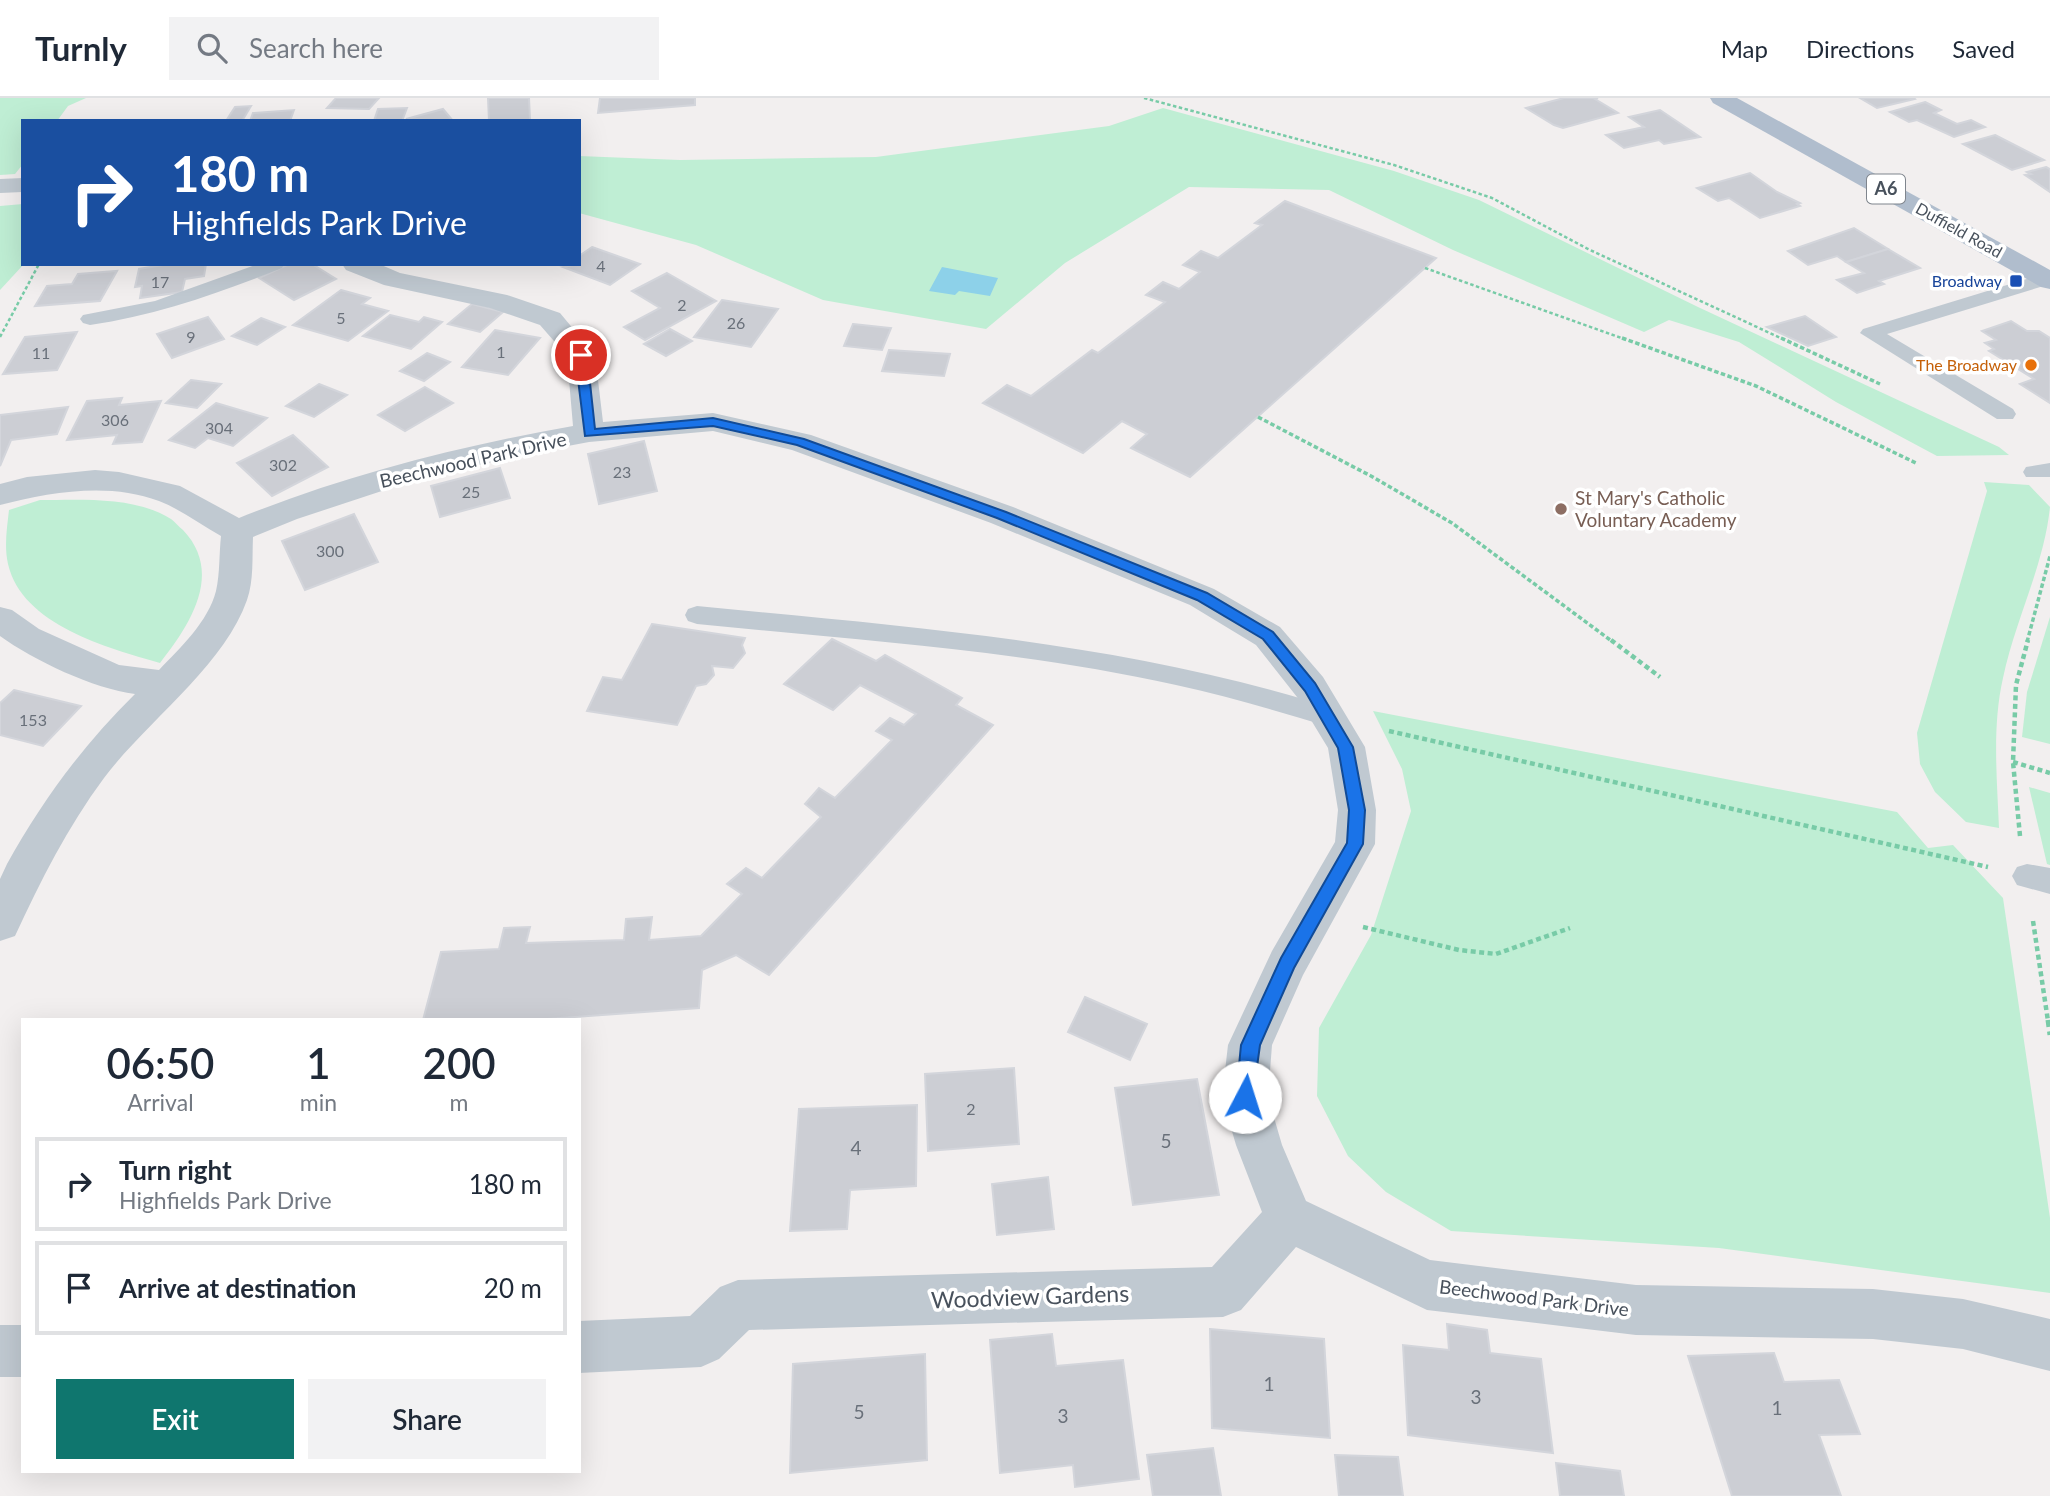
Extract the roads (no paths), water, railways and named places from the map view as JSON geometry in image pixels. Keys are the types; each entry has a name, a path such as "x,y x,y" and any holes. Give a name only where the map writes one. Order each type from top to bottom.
{"main road":[{"name":"Duffield Road","path":"1721,98 2048,280"}],"street":[{"path":"0,187 21,185"},
{"path":"360,266 393,279 497,301 550,319 581,355 589,433"},
{"name":"Beechwood Park Drive","path":"237,531 286,511 398,475 520,445 589,433 713,422 800,442 1002,515 1202,597 1268,636 1310,687 1330,717 1346,747 1353,779 1357,810 1355,844 1287,964 1250,1045 1245,1097 1259,1145 1289,1218 1427,1285 1636,1310 1873,1314 1963,1324 2050,1345"},
{"path":"0,495 27,486 95,480 119,482 169,493 237,531 236,565 227,607 201,646 168,685 108,746 61,812 16,885 0,922"},
{"path":"0,619 27,638 114,678 168,685"},
{"name":"Woodview Gardens","path":"581,1347 701,1341 738,1305 1223,1292 1289,1218"},
{"path":"0,1351 21,1352"}],"lane":[{"path":"90,319 135,313 192,297 270,266"},
{"path":"2005,414 1870,333 2048,280"},
{"path":"697,615 1052,652 1283,701 1330,717"}],"water":[{"path":"942,267 998,278 990,296 959,291 955,295 929,291"}],"place":[{"name":"Broadway","path":"2016,281"},
{"name":"The Broadway","path":"2031,365"},
{"name":"St Mary's Catholic Voluntary Academy","path":"1561,509"}]}
